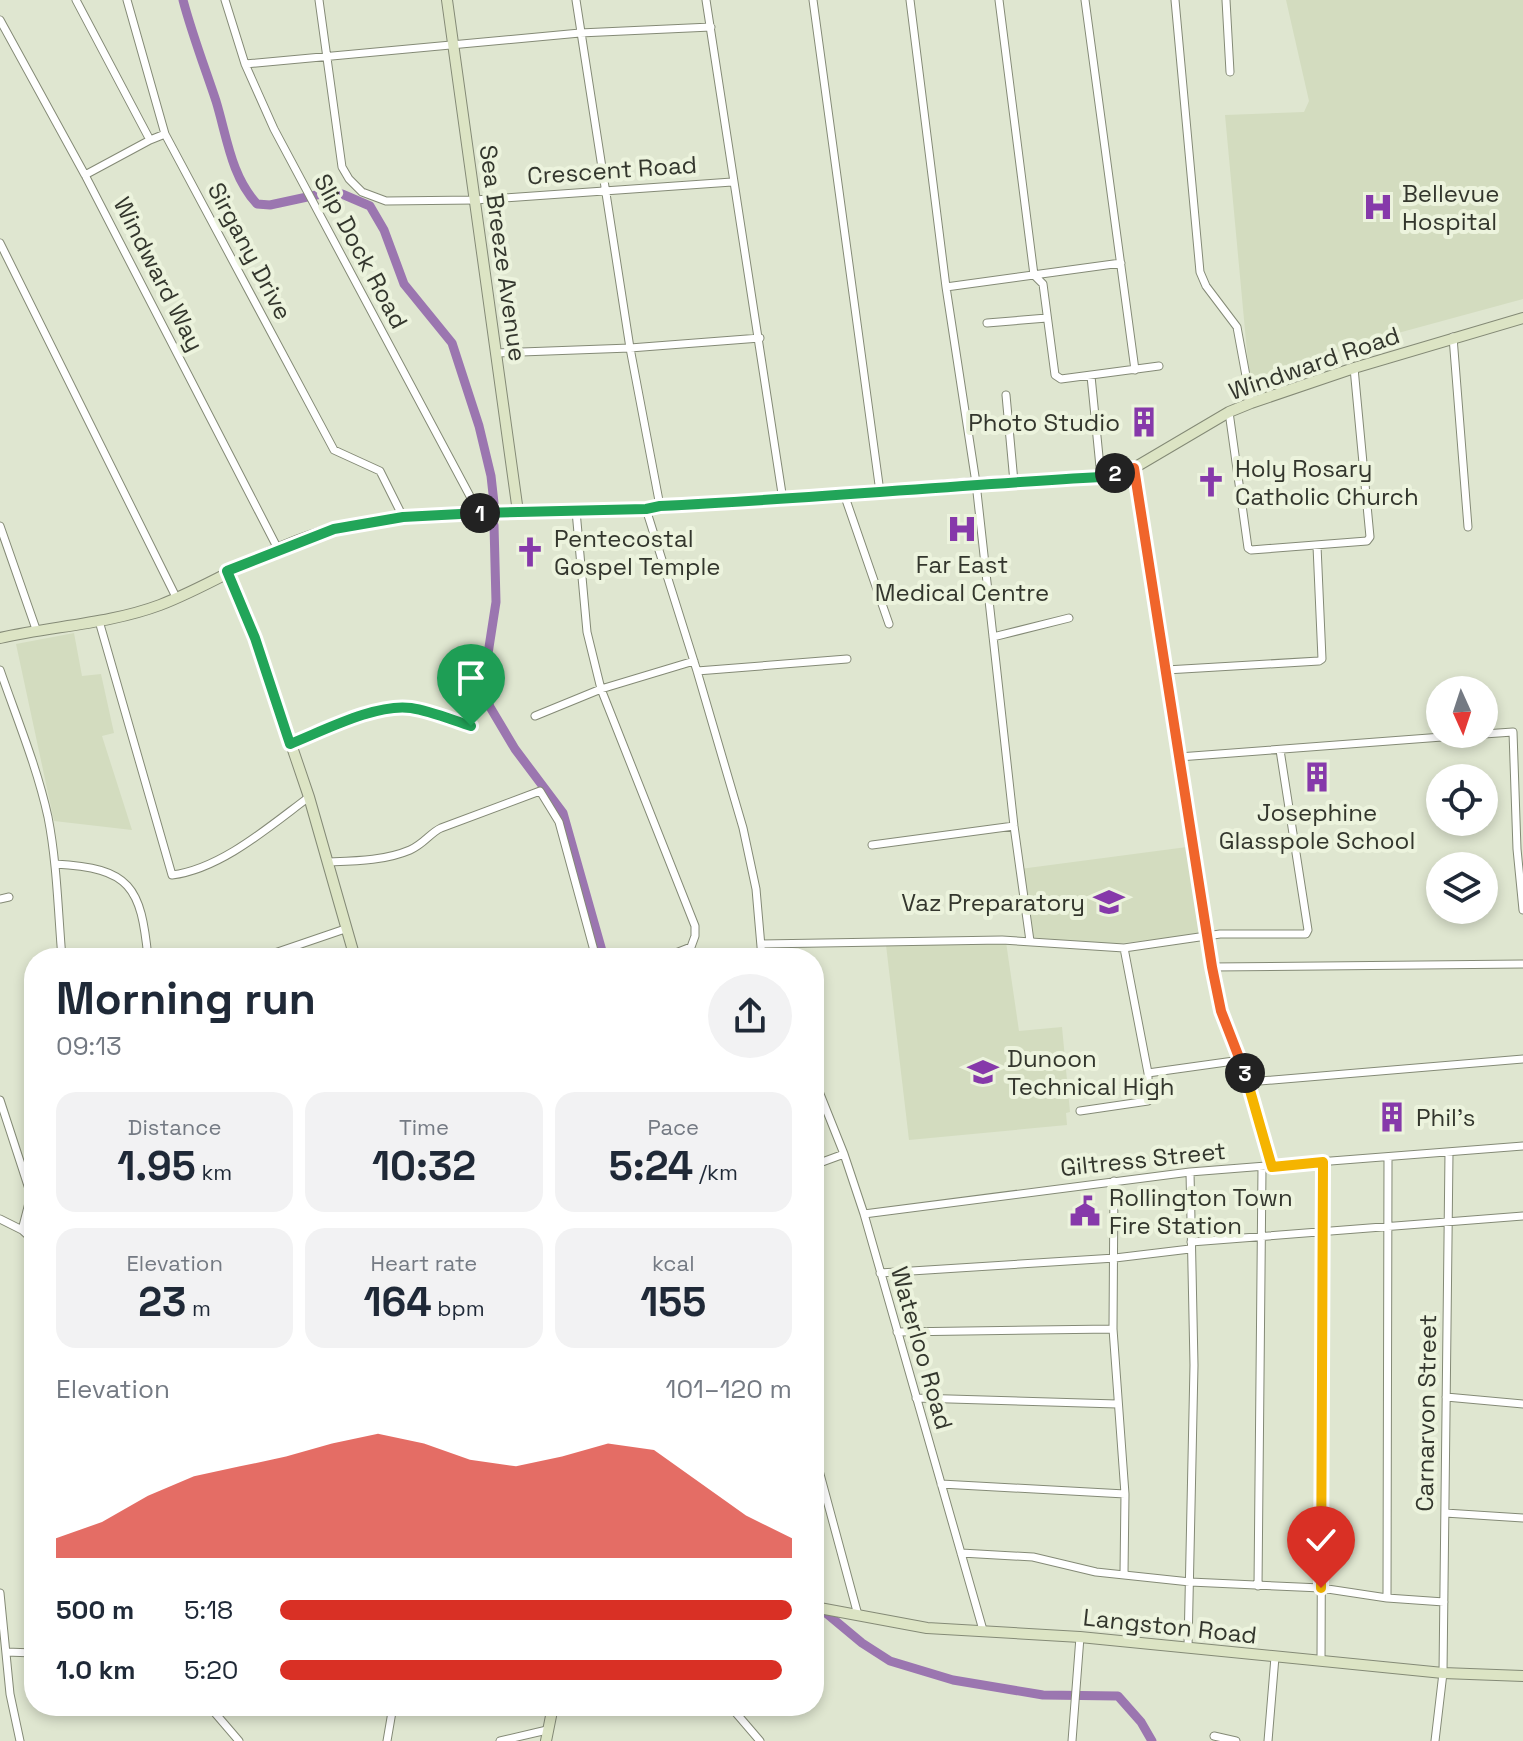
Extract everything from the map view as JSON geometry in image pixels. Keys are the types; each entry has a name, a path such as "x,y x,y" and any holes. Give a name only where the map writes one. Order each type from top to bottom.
{"main road":[{"name":"Sea Breeze Avenue","path":"447,0 518,512"},
{"name":"Windward Road","path":"0,638 36,629 134,614 278,549 334,529 403,517 646,509 976,483 1101,477 1134,468 1229,412 1251,403 1453,337 1523,318"},
{"path":"227,571 255,638 309,797 352,948"},
{"name":"Langston Road","path":"824,1609 927,1628 1080,1637 1443,1673 1523,1676"}],"street":[{"path":"76,0 150,140"},
{"name":"Sirgany Drive","path":"127,0 165,134 334,450 380,471 403,517"},
{"name":"Slip Dock Road","path":"225,0 245,64 274,129 479,513"},
{"name":"Crescent Road","path":"319,0 342,167 362,192 386,201 475,200 732,182"},
{"path":"576,0 630,348 660,506"},
{"path":"706,0 783,500"},
{"path":"813,0 880,492"},
{"path":"910,0 946,287 976,483 1014,826 1030,941"},
{"path":"999,0 1034,275 1043,284 1057,378 1159,366"},
{"path":"1085,0 1135,370"},
{"path":"1175,0 1200,272 1206,286 1237,327 1251,403"},
{"path":"1226,0 1230,72"},
{"name":"Windward Way","path":"0,20 85,175 278,549"},
{"path":"245,64 580,33 711,27"},
{"path":"85,175 165,134"},
{"path":"0,243 176,597"},
{"path":"946,287 1121,263"},
{"path":"987,323 1047,318"},
{"path":"1453,337 1468,527"},
{"path":"497,353 630,348 760,338"},
{"path":"1229,412 1248,548 1367,541 1370,537 1354,368"},
{"path":"1091,376 1101,477"},
{"path":"1006,395 1014,482"},
{"path":"1134,468 1212,967 1221,1011 1241,1060 1272,1167"},
{"path":"844,494 889,624"},
{"path":"646,509 743,828 756,889 761,948"},
{"path":"576,511 587,632 601,689 695,926 695,936 688,948"},
{"path":"0,526 36,629"},
{"path":"1166,670 1322,659 1317,546"},
{"path":"993,637 1069,618"},
{"path":"99,621 172,875 203,869 270,827 309,797"},
{"path":"697,671 847,659"},
{"path":"535,716 601,689 694,661"},
{"path":"0,670 40,782 55,864 61,948"},
{"path":"290,744 377,711 396,707 411,708 471,726"},
{"path":"1498,733 1513,732 1517,849 1523,910"},
{"path":"1179,757 1426,738"},
{"path":"761,944 1030,941 1124,948 1207,935 1308,933 1280,750"},
{"path":"327,862 373,861 410,850 429,840 441,828 540,791 559,822 593,948"},
{"path":"872,845 1014,826"},
{"path":"55,864 83,867 126,883 135,894 144,916 147,948"},
{"path":"289,948 345,929"},
{"path":"1080,1111 1148,1101 1148,1073 1124,948"},
{"path":"1212,967 1523,964"},
{"path":"1248,1082 1523,1059"},
{"path":"1148,1073 1241,1060"},
{"path":"0,1100 24,1174"},
{"name":"Waterloo Road","path":"824,1104 864,1214 983,1630"},
{"name":"Giltress Street","path":"864,1214 1190,1172 1523,1146"},
{"name":"Carnarvon Street","path":"1435,1741 1443,1673 1449,1153"},
{"path":"824,1161 844,1154"},
{"path":"1387,1598 1388,1157"},
{"path":"1321,1661 1323,1162"},
{"path":"1258,1586 1262,1168"},
{"path":"1188,1647 1194,1365 1190,1172"},
{"path":"1114,1181 1113,1329 1125,1494 1124,1574"},
{"path":"880,1273 1115,1258 1261,1236 1523,1216"},
{"path":"0,1219 22,1230 24,1222"},
{"path":"897,1332 1113,1329"},
{"path":"1446,1397 1523,1404"},
{"path":"916,1398 1117,1404"},
{"path":"941,1484 1125,1494"},
{"path":"824,1489 858,1615"},
{"path":"1445,1513 1523,1518"},
{"path":"961,1553 1033,1557 1069,1567 1190,1582 1321,1588 1387,1598 1444,1602"},
{"path":"0,1593 20,1741"},
{"path":"1072,1741 1080,1637"},
{"path":"6,1652 24,1653"},
{"path":"1267,1738 1275,1657"},
{"path":"218,1716 239,1741"},
{"path":"387,1741 391,1716"},
{"path":"739,1716 760,1741"},
{"path":"500,1741 546,1735"},
{"path":"1214,1736 1236,1741"}],"shaded area":[{"name":"Bellevue Hospital","path":"1286,0 1523,0 1523,299 1365,342 1250,384 1225,115 1304,112 1309,101"},
{"path":"74,633 82,676 101,674 114,733 102,736 132,830 54,821 16,644"},
{"name":"Vaz Preparatory","path":"1187,847 1200,934 1114,944 1028,937 1020,869"},
{"name":"Dunoon Technical High","path":"1006,942 1019,1031 1062,1027 1070,1112 1066,1113 1067,1125 909,1140 886,945"}],"waterway":[{"path":"183,0 236,169 257,204 270,205 321,194 342,194 370,206 384,230 404,284 452,343 479,426 494,503"},
{"path":"494,525 496,602 483,686 490,707 515,749 563,813 601,948"},
{"path":"824,1611 862,1643 890,1661 953,1680 1043,1695 1118,1696 1141,1722 1152,1741"}],"place":[{"name":"Bellevue Hospital","path":"1378,207"},
{"name":"Photo Studio","path":"1144,422"},
{"name":"Holy Rosary Catholic Church","path":"1211,482"},
{"name":"Far East Medical Centre","path":"962,529"},
{"name":"Pentecostal Gospel Temple","path":"530,552"},
{"name":"Josephine Glasspole School","path":"1317,777"},
{"name":"Vaz Preparatory","path":"1109,902"},
{"name":"Dunoon Technical High","path":"983,1072"},
{"name":"Phil's","path":"1392,1117"},
{"name":"Rollington Town Fire Station","path":"1085,1211"}],"route":[{"path":"471,726 411,708 396,707 377,711 290,744 255,638 227,571 334,529 403,517 646,509 783,500 976,483 1101,477 1134,468 1221,1011 1241,1060 1272,1167 1323,1162 1321,1588"}]}
